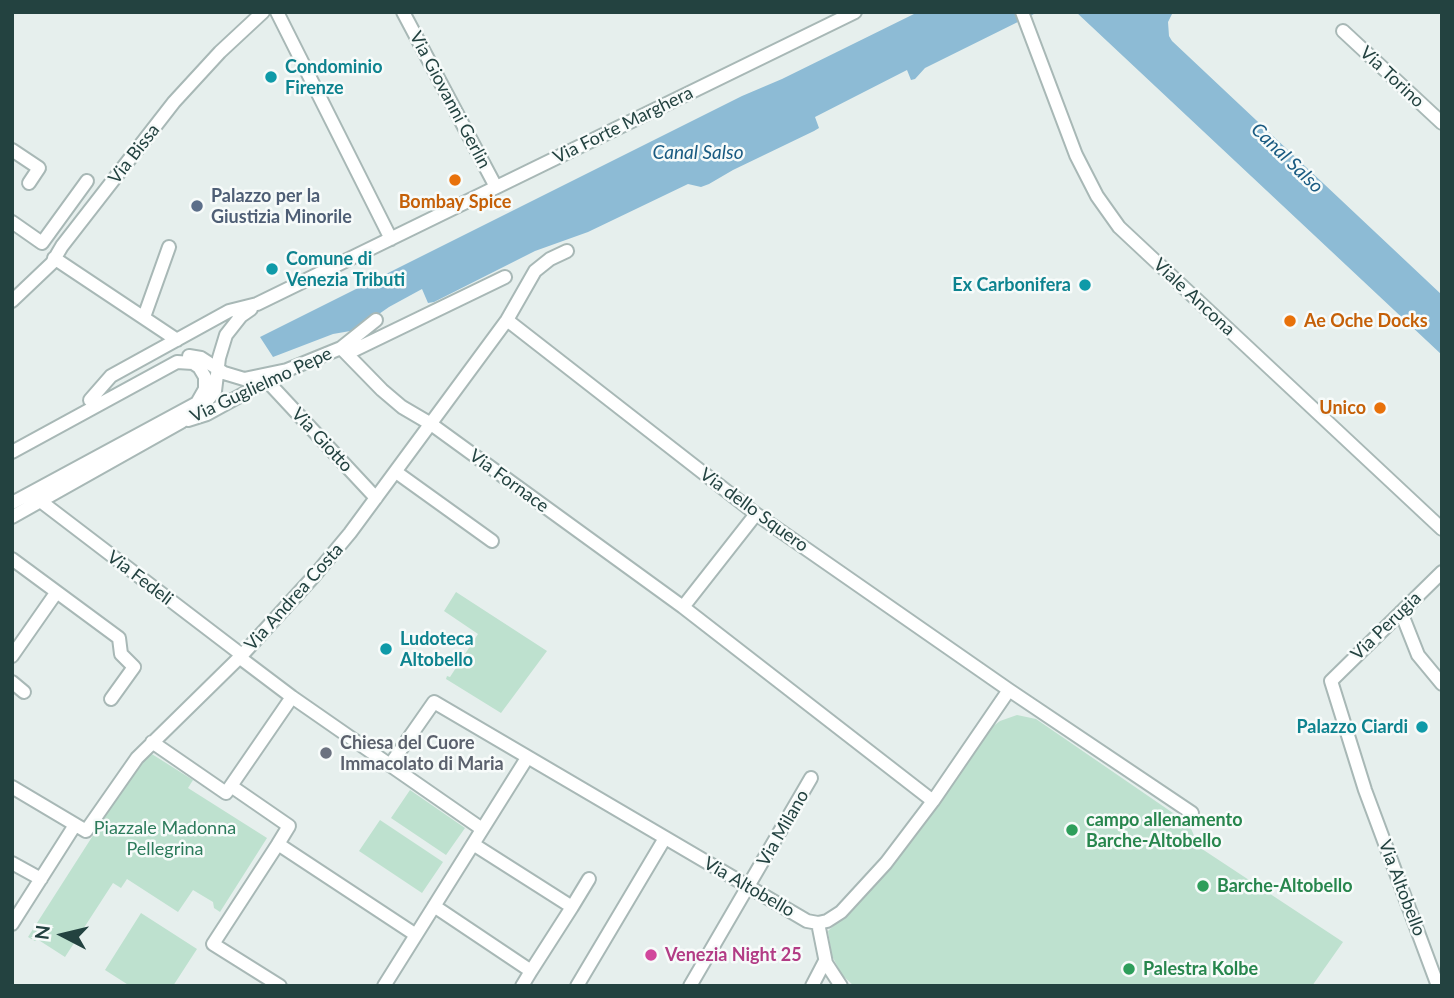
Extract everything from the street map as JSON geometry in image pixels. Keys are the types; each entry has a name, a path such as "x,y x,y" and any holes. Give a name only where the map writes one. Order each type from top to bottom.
{"street":[{"name":"Via Bissa","path":"12,301 41,275 174,102 220,52 263,12"},
{"path":"277,12 391,239"},
{"name":"Via Giovanni Gerlin","path":"403,12 496,187"},
{"name":"Via Forte Marghera","path":"90,400 111,376 229,311 257,304 855,12"},
{"name":"Viale Ancona","path":"1022,12 1076,155 1097,196 1119,227 1442,529"},
{"name":"Via Torino","path":"1343,31 1442,122"},
{"path":"12,150 39,167 29,183"},
{"path":"12,222 42,243 87,181"},
{"path":"144,317 169,247"},
{"name":"Via Andrea Costa","path":"12,924 75,825 86,831 118,783 152,742 242,655 315,576 511,323 535,271 550,259 567,251"},
{"path":"54,258 177,340"},
{"path":"345,350 505,277"},
{"name":"Via Guglielmo Pepe","path":"12,517 181,422 206,402 215,391 220,352 232,326 257,304"},
{"path":"345,350 376,320"},
{"name":"Via dello Squero","path":"511,323 756,514 1009,690"},
{"name":"Via Guglielmo Pepe","path":"181,422 207,414 262,380 345,350"},
{"name":"Via Fornace","path":"345,350 382,390 402,407 431,424 683,607 933,801"},
{"path":"220,352 236,372 262,380"},
{"name":"Via Forte Marghera","path":"12,443 173,358 195,357 234,377 262,380"},
{"path":"12,452 177,362 193,363 202,371 205,389 197,403 12,503"},
{"name":"Via Giotto","path":"262,380 376,498"},
{"path":"396,472 492,541"},
{"path":"12,509 36,502"},
{"name":"Via Fedeli","path":"36,502 242,655"},
{"path":"683,607 756,514"},
{"path":"12,559 119,638 121,654 134,667 111,699"},
{"name":"Via Perugia","path":"1331,681 1442,572"},
{"path":"12,656 56,593"},
{"path":"1401,611 1419,655 1442,684"},
{"path":"242,655 243,660 292,697 482,829"},
{"name":"Via Altobello","path":"1331,681 1365,790 1438,986"},
{"path":"12,682 24,692"},
{"path":"841,986 825,961 818,923 827,922 841,912 886,863 933,801 1009,690 1192,813"},
{"path":"152,742 226,793 292,697"},
{"name":"Via Altobello","path":"390,765 433,702 807,920 818,923"},
{"path":"384,986 527,758"},
{"name":"Via Milano","path":"690,986 811,778"},
{"path":"232,785 289,825 213,944 279,986"},
{"path":"12,787 75,825"},
{"path":"577,986 665,838"},
{"path":"278,844 416,935"},
{"path":"473,844 572,906"},
{"path":"12,863 41,879"},
{"path":"522,986 589,879"},
{"path":"434,906 531,971"},
{"path":"812,986 825,961"}],"green space":[{"path":"456,592 547,651 501,713 446,679 447,676 450,677 478,634 444,611"},
{"path":"1017,715 1036,719 1189,824 1199,847 1343,942 1312,986 854,986 842,975 832,956 828,931 865,897 888,870 984,733 1000,721"},
{"name":"Piazzale Madonna Pellegrina","path":"147,751 193,780 188,788 267,838 220,912 214,908 213,902 193,890 178,912 127,879 121,888 113,883 65,957 37,939 35,941 28,937"},
{"path":"410,790 465,828 446,855 391,818"},
{"path":"380,820 443,862 422,893 359,851"},
{"path":"141,913 197,949 173,986 130,986 105,970"}],"water":[{"name":"Canal Salso","path":"918,12 1038,12 925,68 915,79 911,80 907,70 815,117 819,128 709,184 701,187 688,184 588,232 535,251 434,302 428,303 422,289 389,307 356,330 333,334 273,357 260,337 742,96"},
{"name":"Canal Salso","path":"1076,12 1173,12 1168,22 1172,41 1442,295 1442,355"}],"place":[{"name":"Condominio Firenze","path":"271,77"},
{"name":"Bombay Spice","path":"455,180"},
{"name":"Palazzo per la Giustizia Minorile","path":"197,206"},
{"name":"Comune di Venezia Tributi","path":"272,269"},
{"name":"Ex Carbonifera","path":"1085,285"},
{"name":"Ae Oche Docks","path":"1290,321"},
{"name":"Unico","path":"1380,408"},
{"name":"Ludoteca Altobello","path":"386,649"},
{"name":"Palazzo Ciardi","path":"1422,727"},
{"name":"Chiesa del Cuore Immacolato di Maria","path":"326,753"},
{"name":"campo allenamento Barche-Altobello","path":"1072,830"},
{"name":"Barche-Altobello","path":"1203,886"},
{"name":"Venezia Night 25","path":"651,955"},
{"name":"Palestra Kolbe","path":"1129,969"}]}
